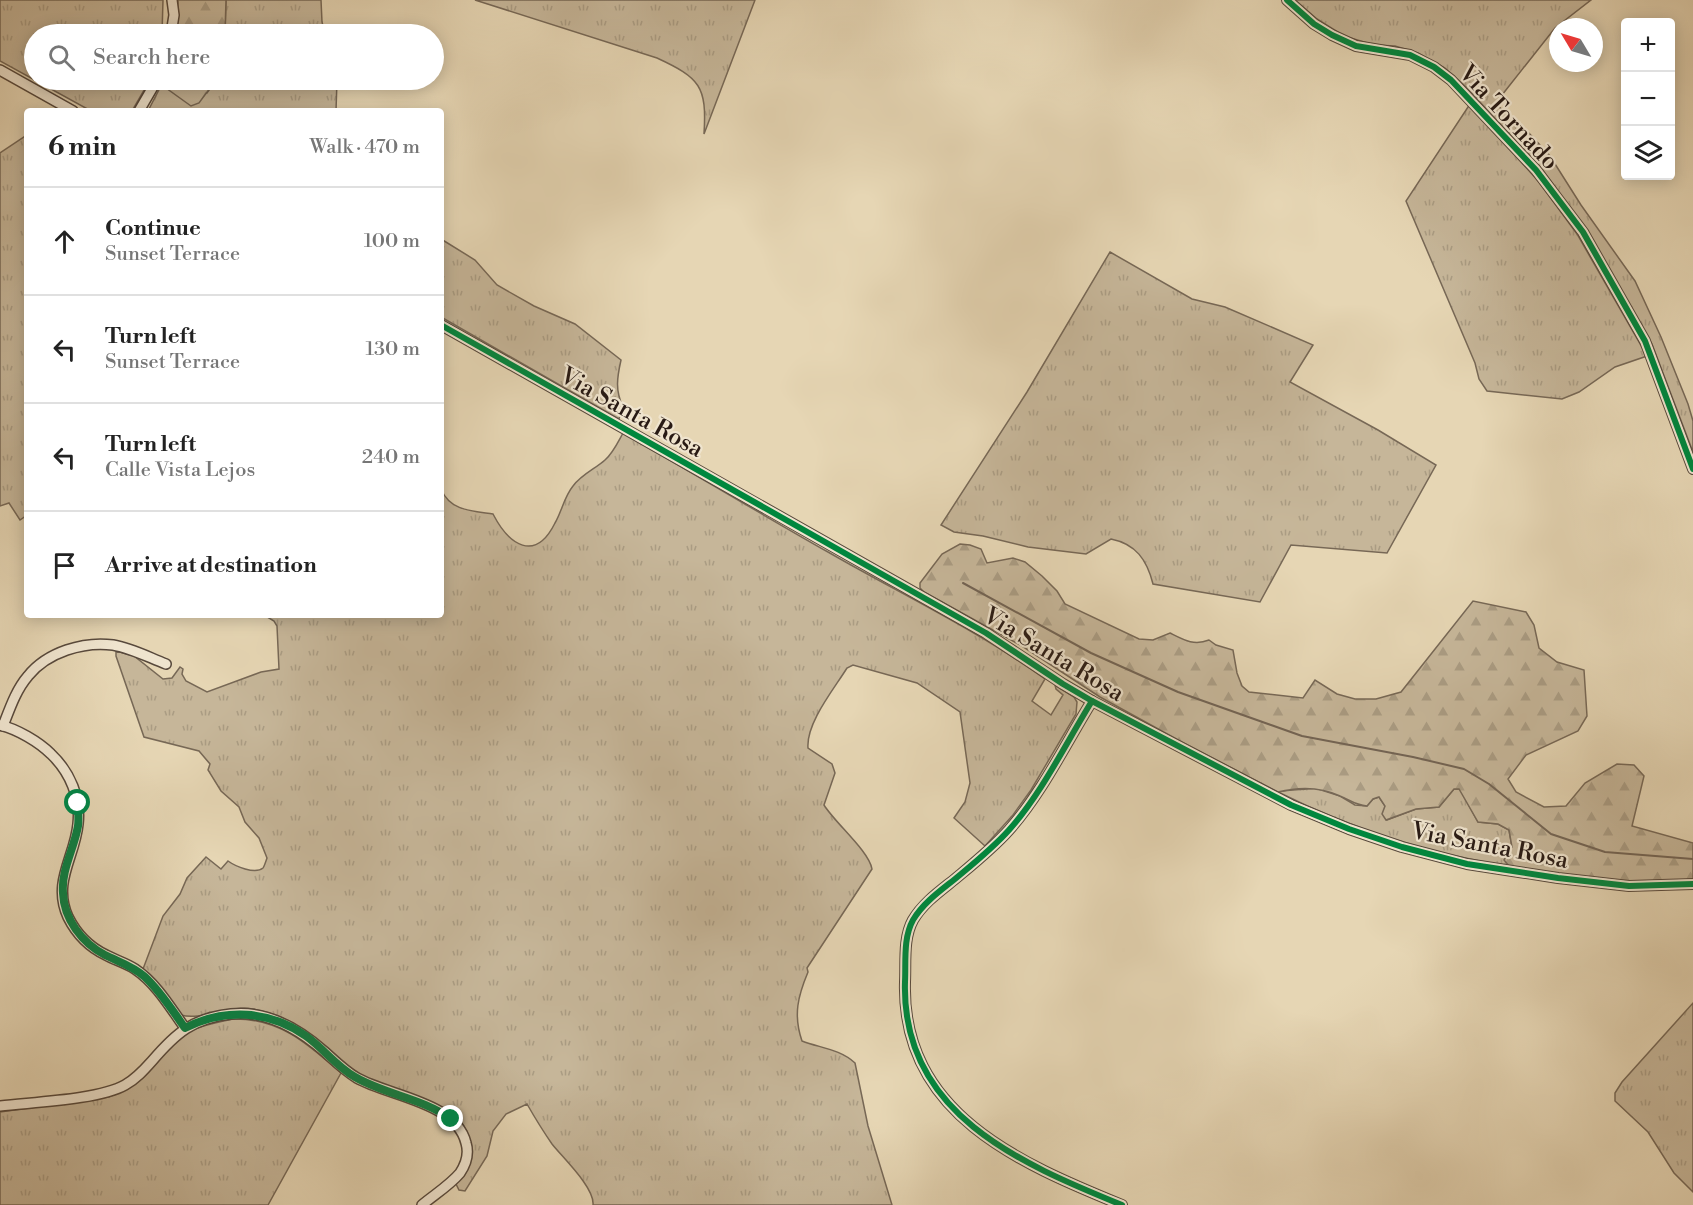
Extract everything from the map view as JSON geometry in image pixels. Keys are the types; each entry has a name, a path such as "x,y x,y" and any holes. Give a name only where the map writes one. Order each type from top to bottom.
{"street":[{"path":"172,0 173,24"},
{"name":"Via Tornado","path":"1287,0 1314,24 1356,46 1410,55 1434,67 1451,80 1536,170 1583,232 1645,341 1693,470"},
{"path":"0,70 24,83"},
{"path":"36,90 69,108"},
{"path":"141,108 151,90"},
{"name":"Via Santa Rosa","path":"444,327 986,633 1092,701 1291,805 1349,829 1402,847 1467,864 1629,886 1693,884"},
{"path":"166,664 113,645 75,647 47,659 28,675 14,698 2,726 47,749 62,764 73,784 78,803 78,824 64,873 62,892 69,918 88,944 103,954 134,968 145,977 185,1028"},
{"path":"1092,701 1023,813 994,844 933,897 914,918 908,934 905,991 907,1015 919,1060 930,1081 961,1118 984,1136 1041,1169 1122,1205"},
{"path":"0,1106 84,1096 108,1092 126,1085 139,1076 163,1048 185,1028 205,1019 245,1013 274,1019 306,1036 340,1067 355,1077 387,1091 416,1100 442,1113 463,1133 467,1146 467,1159 461,1170 454,1179 422,1205"}],"green space":[{"path":"0,0 163,0 162,24 24,24 24,74 0,61"},
{"path":"178,0 226,0 225,24 177,24"},
{"path":"226,0 321,0 322,24 225,24"},
{"path":"475,0 755,0 704,134 702,94 692,78 683,72 657,58"},
{"path":"1295,0 1591,0 1568,18 1549,18 1549,36 1502,95 1497,105 1528,132 1550,156 1581,205 1635,281 1688,404 1693,421 1693,452 1652,344 1583,226 1542,169 1466,87 1445,68 1418,53 1395,46 1374,45 1344,36 1317,19"},
{"path":"53,90 144,90 134,108 86,108"},
{"path":"159,90 207,93 209,90 337,90 336,108 150,108"},
{"path":"169,90 209,90 199,103 191,106"},
{"path":"1470,104 1539,182 1577,234 1647,356 1615,367 1579,392 1562,399 1487,391 1479,379 1475,363 1406,201"},
{"path":"24,137 24,517 20,520 9,503 0,506 0,153"},
{"path":"444,241 475,260 497,285 534,306 575,324 621,360 618,384 623,407 619,419 444,319"},
{"path":"1110,252 1192,299 1225,307 1313,345 1290,382 1436,465 1387,553 1291,545 1260,602 1153,584 1139,554 1120,541 1111,539 1086,554 1028,547 983,536 954,532 941,525 1027,392"},
{"path":"623,433 855,568 993,644 1045,679 1032,701 1051,715 1063,695 1055,685 1074,697 1077,702 1076,714 1031,790 1013,815 985,846 954,818 965,802 970,783 960,712 917,683 853,665 847,668 828,696 811,728 808,748 832,764 835,773 824,805 865,854 872,869 807,968 808,972 797,1014 799,1032 802,1041 836,1052 855,1063 868,1126 892,1205 593,1205 584,1182 552,1144 527,1104 506,1114 493,1131 487,1156 465,1191 459,1190 456,1184 471,1144 464,1125 449,1111 427,1100 370,1080 354,1071 303,1030 273,1014 244,1008 197,1016 181,1015 143,969 163,916 180,894 187,878 206,857 221,869 228,861 255,871 263,868 267,858 259,838 245,822 239,807 221,791 208,770 210,764 199,751 144,737 116,651 134,656 163,679 172,678 180,667 183,669 182,674 186,681 207,692 261,672 279,669 277,626 269,618 444,618 444,494 450,502 462,509 493,514 499,525 514,541 531,546 539,543 547,535 573,486 608,457"},
{"path":"960,544 981,549 987,563 1013,558 1025,562 1057,591 1065,604 1139,639 1153,640 1170,633 1194,642 1209,640 1216,645 1233,650 1237,673 1242,686 1249,692 1303,698 1315,680 1337,694 1355,699 1376,699 1401,692 1473,601 1526,612 1534,625 1539,648 1557,662 1584,670 1587,716 1578,731 1526,755 1508,779 1516,792 1544,807 1566,806 1585,783 1617,764 1634,765 1644,776 1632,826 1693,843 1693,879 1624,881 1577,877 1509,866 1504,860 1512,847 1509,830 1498,824 1478,822 1459,789 1454,789 1439,807 1416,809 1386,820 1382,814 1385,806 1379,797 1373,799 1367,806 1317,789 1293,789 1278,792 1100,697 1022,646 924,592 920,588 920,583 942,554"},
{"path":"1315,788 1340,796 1355,805 1367,806 1373,799 1379,797 1385,806 1387,820 1416,809 1439,807 1454,789 1460,789 1478,822 1498,824 1509,830 1512,847 1509,866 1449,855 1390,838 1362,829 1278,792"},
{"path":"1693,1003 1693,1192 1674,1173 1648,1132 1615,1101 1615,1093 1622,1082"},
{"path":"233,1019 250,1020 279,1028 305,1043 341,1073 268,1205 0,1205 0,1112 109,1097 141,1079 170,1046 188,1032"}],"waterway":[{"path":"963,583 1091,653 1178,692 1302,736 1464,769 1489,784 1551,834 1605,852 1693,859"}],"cycle path":[{"path":"1287,0 1314,24 1356,46 1410,55 1434,67 1451,80 1536,170 1583,232 1645,341 1693,469"},
{"path":"444,327 986,633 1092,701 1291,805 1349,829 1402,847 1467,864 1629,886 1693,884"},
{"path":"1092,701 1043,784 1021,816 976,862 932,898 913,920 908,934 905,982 909,1027 923,1066 945,1099 973,1127 1007,1151 1044,1171 1122,1205"}],"route":[{"path":"78,803 78,824 64,873 62,892 69,918 88,944 103,954 134,968 145,977 185,1028 198,1021 231,1014 245,1013 274,1019 306,1036 340,1067 355,1077 368,1084 416,1100 451,1119"}]}
